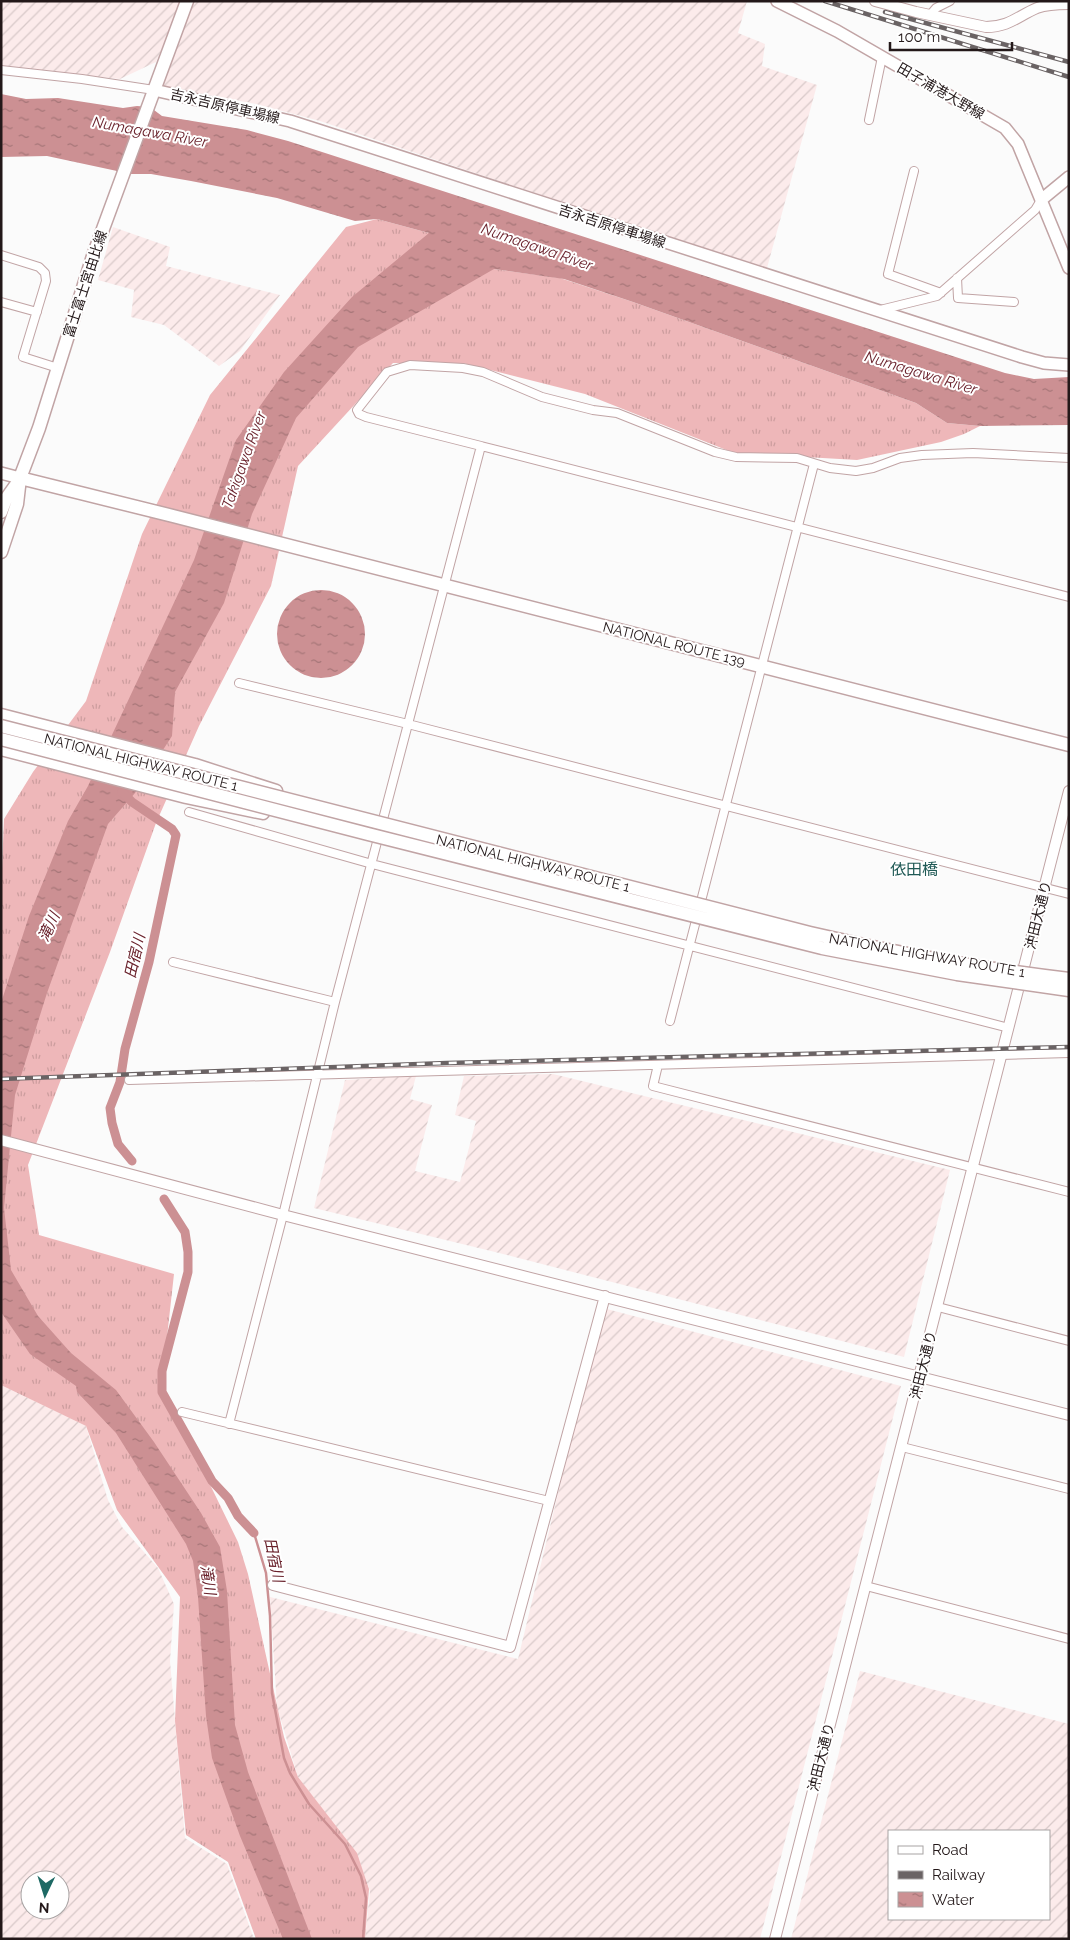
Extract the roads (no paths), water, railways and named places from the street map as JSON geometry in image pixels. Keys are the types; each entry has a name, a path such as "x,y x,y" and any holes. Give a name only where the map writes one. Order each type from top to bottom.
{"main road":[{"name":"富士富士宮由比線","path":"20,478 39,428 93,256 187,1"},
{"name":"田子浦港大野線","path":"777,1 814,19 1005,128 1018,144 1041,200"},
{"name":"吉永吉原停車場線","path":"153,93 290,121 1022,358 1044,363 1069,365"},
{"path":"1069,176 1041,200 1065,248 1069,268"},
{"path":"1,474 20,478"},
{"path":"1,512 6,499 20,478"},
{"path":"1,552 17,504 20,478"},
{"name":"NATIONAL ROUTE 139","path":"20,478 1069,745"},
{"path":"1,710 18,719"},
{"path":"1,715 195,765 369,828"},
{"name":"NATIONAL HIGHWAY ROUTE 1","path":"1,726 369,828 822,948 957,974 1069,990"},
{"name":"NATIONAL HIGHWAY ROUTE 1","path":"1,739 859,944 1069,979"},
{"path":"4,751 186,797 369,828"}],"street":[{"path":"876,1 986,27 1008,24 1040,7 1069,4"},
{"path":"930,15 936,8 950,1"},
{"path":"869,120 882,57"},
{"path":"1,70 82,79 153,93"},
{"path":"914,172 888,274 941,293"},
{"path":"878,310 937,296 1035,210 1041,200"},
{"path":"1,255 39,266 45,273 46,281 23,357 58,368"},
{"path":"957,278 958,298 1014,302"},
{"path":"1,302 37,312"},
{"path":"1069,458 973,453 922,455 900,458 873,468 856,471 814,464 797,458 751,458 715,452 617,413 593,410 542,397 483,372 463,368 410,365 387,372 357,410 358,414 366,417 1069,597"},
{"path":"229,1424 335,1002 481,446"},
{"path":"670,1021 814,464"},
{"path":"239,683 408,724 1069,894"},
{"name":"沖田大通り","path":"775,1939 1069,792"},
{"path":"189,812 372,864 1009,1028"},
{"path":"173,962 335,1002"},
{"path":"129,1080 1069,1053"},
{"path":"658,1064 653,1086 1069,1192"},
{"path":"1,1140 283,1215 1069,1415"},
{"path":"273,1585 510,1647 605,1296"},
{"path":"938,1307 1069,1341"},
{"path":"182,1412 549,1501"},
{"path":"902,1447 1069,1490"},
{"path":"866,1586 1069,1639"}],"water":[{"path":"1,94 26,99 58,98 123,108 150,107 162,116 247,130 288,141 1005,373 1034,379 1069,377 1069,425 980,426 947,423 916,403 633,302 564,279 494,269 358,347 296,418 252,514 224,603 175,692 172,736 135,793 108,824 47,993 15,1095 4,1208 11,1270 38,1316 71,1353 116,1390 154,1442 201,1513 220,1547 227,1591 235,1725 248,1772 312,1939 283,1939 240,1836 212,1758 206,1716 198,1597 193,1561 186,1544 116,1433 77,1392 76,1386 30,1354 1,1312 1,1003 29,916 68,821 88,786 194,560 236,440 284,372 352,297 429,233 377,219 355,221 277,198 191,181 151,174 131,174 47,156 1,157"},
{"path":"321,590 338,594 352,603 361,617 365,634 361,651 352,665 338,674 321,678 304,674 290,665 281,651 277,634 281,617 290,603 304,594"}],"waterway":[{"name":"田宿川","path":"122,792 132,802 172,829 176,835 149,962 125,1049 120,1082 110,1108 118,1144 132,1161"},
{"name":"田宿川","path":"164,1199 185,1232 188,1272 162,1371 162,1392 212,1481 228,1498 238,1516 254,1533"},
{"name":"田宿川","path":"254,1533 266,1573 270,1616 272,1693 284,1758 290,1773 309,1804 345,1844 361,1876 366,1898 363,1939"}],"railway":[{"path":"825,1 1069,77"},
{"path":"885,12 1069,62"},
{"path":"1,1079 447,1063 1069,1047"}],"district":[{"name":"依田橋","path":"914,869"}],"water label":[{"name":"Numagawa River","path":"150,132"},
{"name":"Numagawa River","path":"537,247"},
{"name":"Numagawa River","path":"921,373"},
{"name":"Takigawa River","path":"244,460"},
{"name":"滝川","path":"49,927"},
{"name":"滝川","path":"208,1580"}]}
